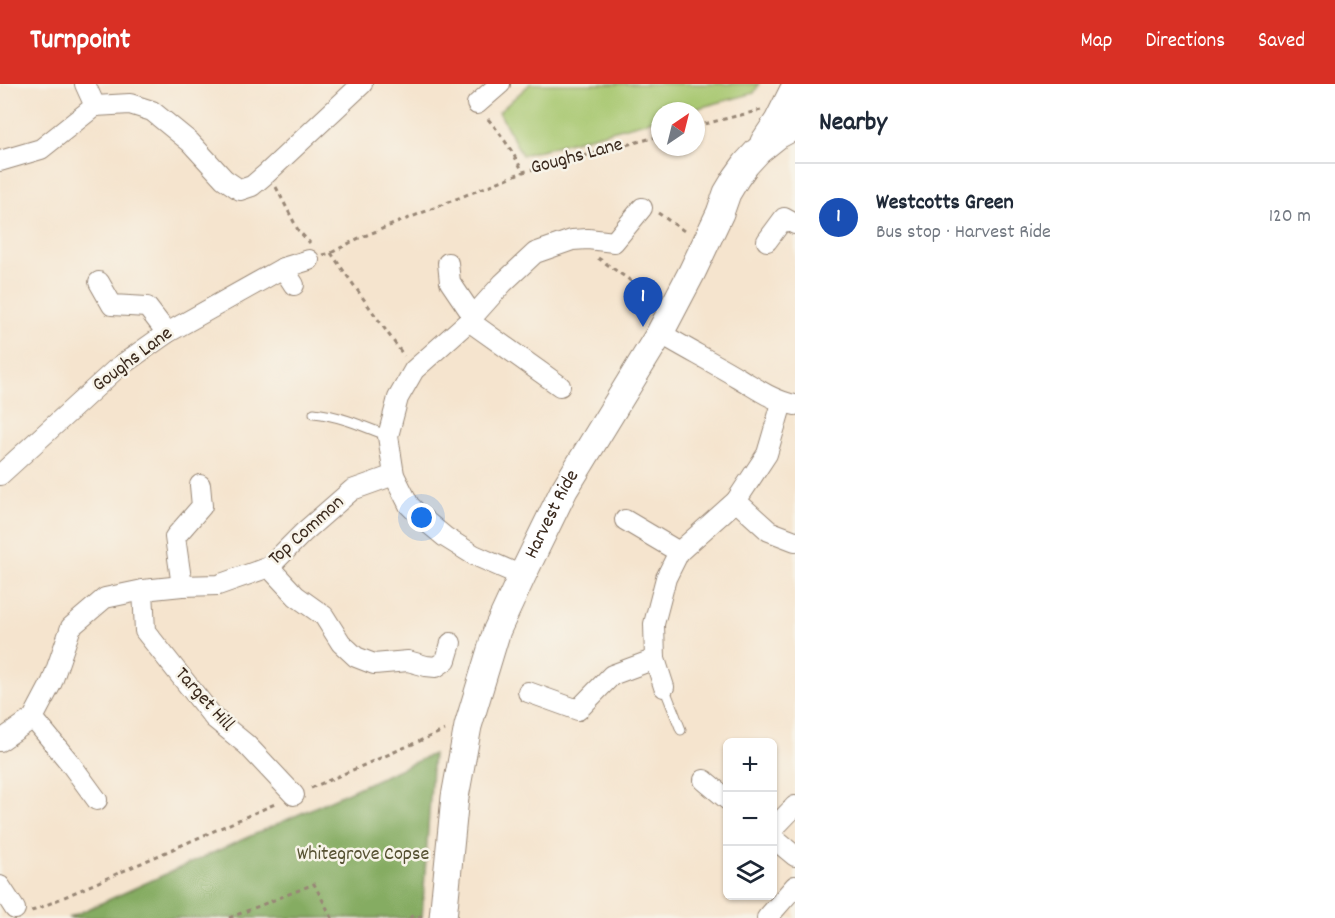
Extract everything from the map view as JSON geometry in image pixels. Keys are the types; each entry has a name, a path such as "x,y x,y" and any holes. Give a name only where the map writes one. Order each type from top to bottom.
{"street":[{"path":"85,84 95,106"},
{"path":"0,161 41,149 95,106 130,104 152,111 190,142 224,179 240,190 252,186 266,174 362,84"},
{"path":"477,104 497,85"},
{"name":"Harvest Ride","path":"432,917 468,726 497,630 564,490 660,333 692,272 727,194 778,121 794,90"},
{"name":"Harvest Ride","path":"758,150 795,126"},
{"path":"522,576 474,555 435,530 409,505 394,475 388,436 398,398 414,370 471,319 503,283 535,253 572,240 614,242 642,208"},
{"path":"767,241 784,218 795,224"},
{"name":"Goughs Lane","path":"0,475 116,369 167,333 283,268 311,255"},
{"path":"448,263 450,282 471,319 560,386"},
{"path":"283,268 294,285"},
{"path":"99,282 112,305 147,307 167,333"},
{"path":"660,333 789,404 766,454 736,501 679,552 666,578 654,624 655,659 664,687"},
{"name":"Top Common","path":"0,741 33,718 52,681 71,627 105,598 143,590 218,585 269,567 304,532 352,490 394,475"},
{"path":"182,586 176,537 202,506 200,485"},
{"path":"736,501 769,531 795,541"},
{"path":"625,520 679,552"},
{"path":"269,567 296,596 324,616 342,643 356,657 374,664 408,661 436,667 446,660 451,643"},
{"name":"Target Hill","path":"143,590 145,631 214,718 247,745 294,795"},
{"path":"528,693 578,710 612,675 655,659"},
{"path":"33,718 98,800"},
{"path":"704,780 723,796"},
{"path":"777,825 795,806"},
{"path":"777,841 795,856"},
{"path":"0,886 15,909"},
{"path":"767,918 795,886"}],"lane":[{"path":"314,413 349,420 388,436"},
{"path":"664,687 681,730"}],"path":[{"path":"477,104 514,153 523,172"},
{"path":"705,124 759,110 769,110"},
{"name":"Goughs Lane","path":"414,370 331,253 357,238 523,172 651,138"},
{"path":"275,186 298,230 311,244 311,255"},
{"path":"642,208 658,213 694,238"},
{"path":"572,240 662,303"},
{"path":"15,909 35,910 446,730"},
{"path":"229,918 314,884 332,918"},
{"path":"410,918 412,916 432,917"}],"green space":[{"path":"530,84 759,84 754,93 705,106 705,102 651,102 651,120 522,155 499,112"},
{"name":"Whitegrove Copse","path":"433,754 422,918 68,918"}],"place":[{"name":"Westcotts Green","path":"643,327"}]}
